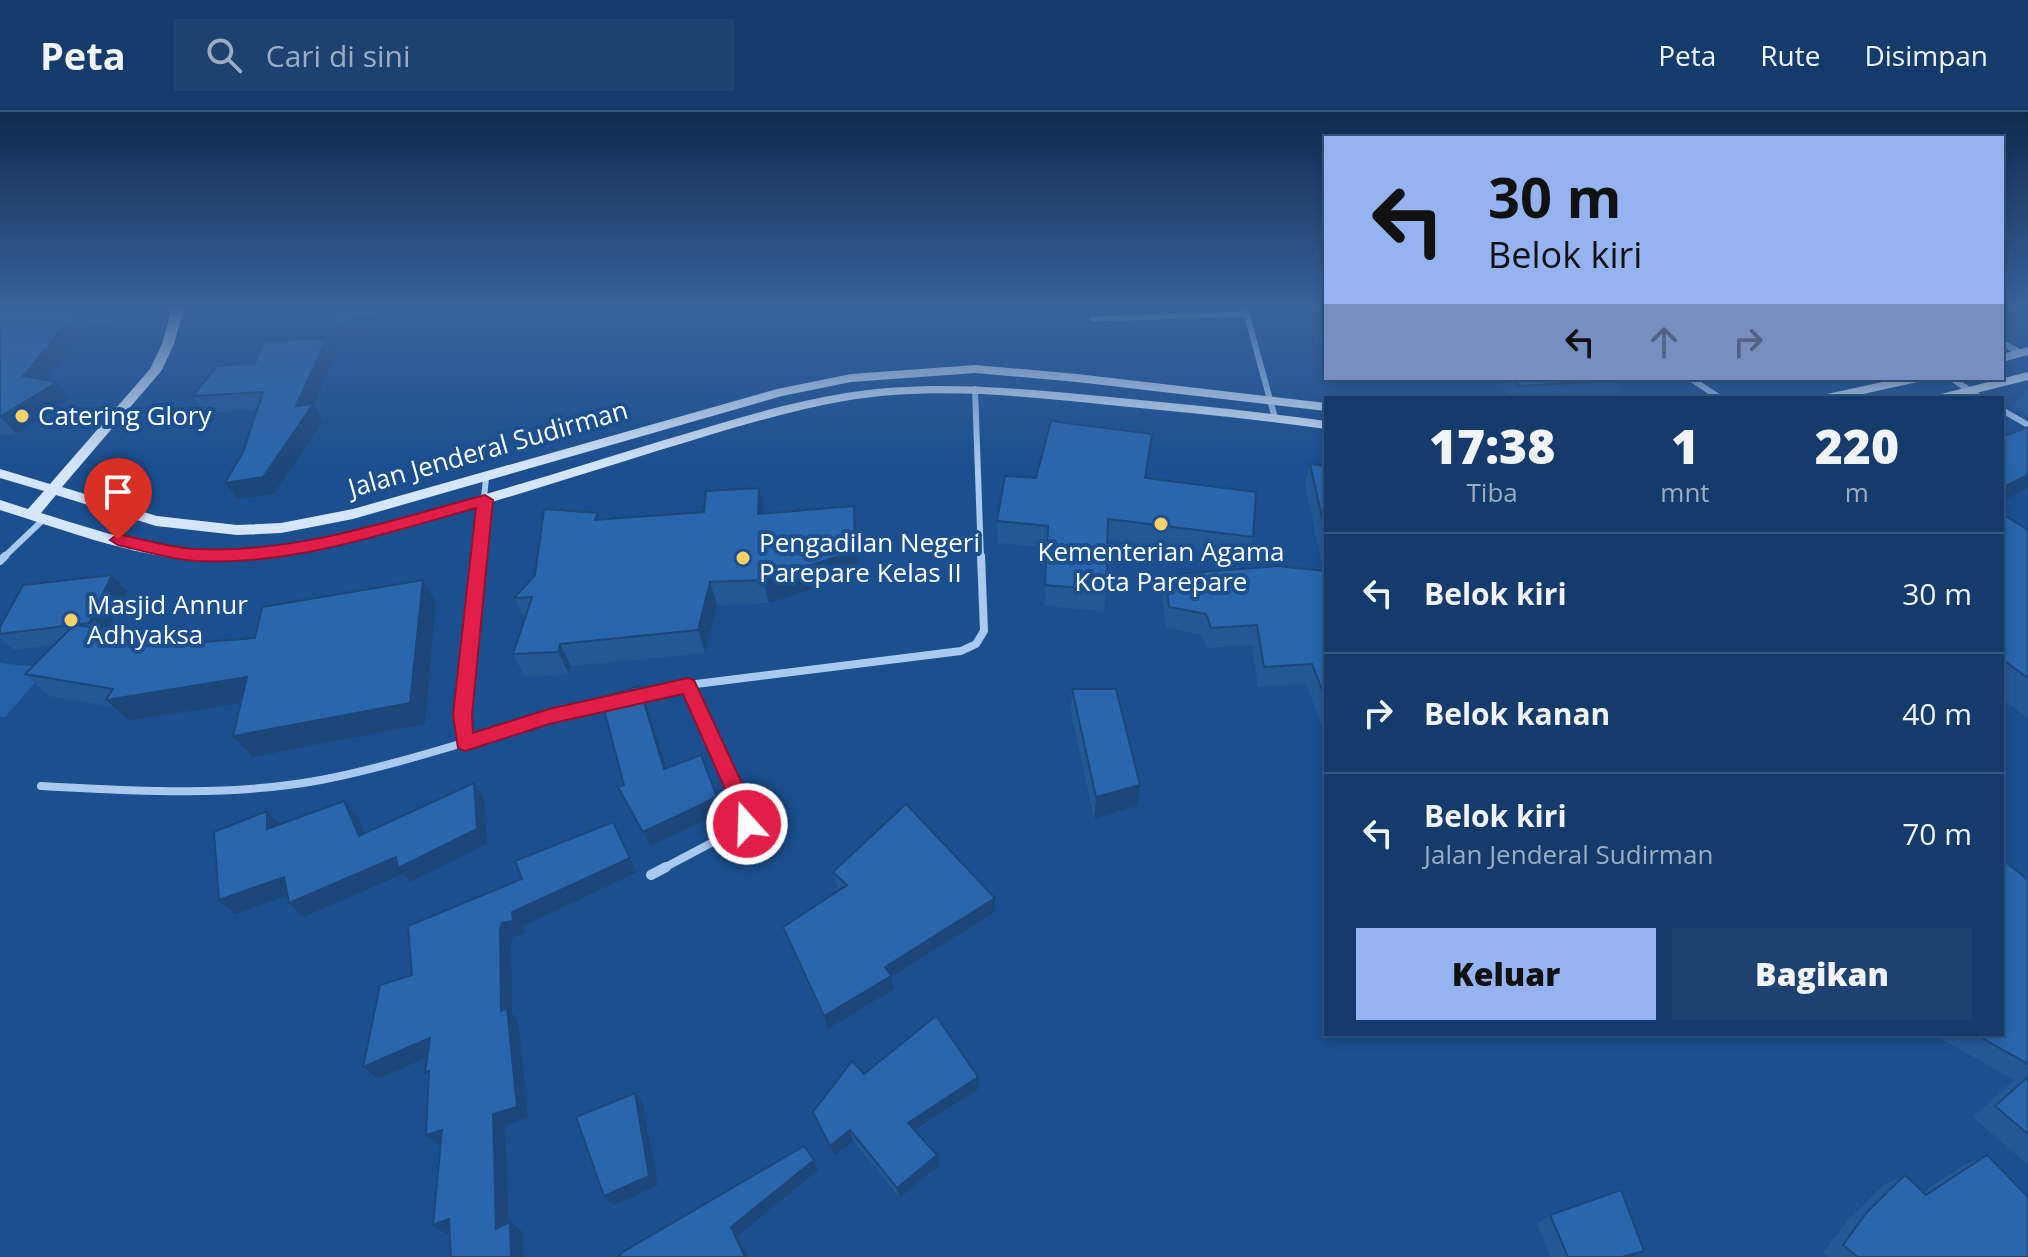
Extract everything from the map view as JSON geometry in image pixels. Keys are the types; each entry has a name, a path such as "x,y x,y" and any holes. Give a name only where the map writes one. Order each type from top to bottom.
{"main road":[{"path":"38,516 54,489 156,370 160,361"},
{"name":"Jalan Jenderal Sudirman","path":"0,473 156,521 237,530 281,528 353,514 781,392 851,378 975,369 1324,407"},
{"path":"919,371 920,388"},
{"path":"1976,395 2028,376"},
{"path":"1836,396 1909,380"},
{"name":"Jalan Jenderal Sudirman","path":"0,505 142,547 193,555 252,555 348,538 807,405 869,393 920,388 975,389 1324,425"}],"street":[{"path":"1260,361 1275,418"},
{"path":"1693,380 1717,396"},
{"path":"1954,380 1976,395"},
{"path":"41,786 183,794 320,780 465,743 549,716 688,685 961,651 976,644 984,631 975,389"},
{"path":"2004,411 2028,425"},
{"path":"465,743 462,715 486,478"},
{"path":"0,561 38,516"},
{"path":"651,875 747,824 748,818 688,685"}],"shaded area":[{"path":"0,663 48,668 5,717 0,717"}],"building":[{"path":"0,361 35,361 23,376 57,382 0,417"},
{"path":"316,361 296,406 313,404 263,477 225,483 243,452 263,392 193,396 217,366"},
{"path":"1515,380 1621,380 1519,386"},
{"path":"1051,421 1152,434 1145,478 1256,492 1253,537 1108,519 1106,590 1045,585 1048,526 997,521 1005,476 1036,478"},
{"path":"2028,427 2028,475 2004,487 2004,436"},
{"path":"1310,464 1324,466 1324,526"},
{"path":"759,488 758,514 854,506 855,551 763,580 710,582 698,630 560,644 558,652 513,654 532,597 514,598 535,575 544,509 598,513 595,520 704,512 706,491"},
{"path":"2004,515 2028,530 2028,678 2004,660"},
{"path":"1277,566 1324,571 1324,694 1312,664 1264,667 1257,625 1211,628 1206,614 1169,607 1165,575"},
{"path":"112,575 89,623 0,634 0,627 23,585"},
{"path":"423,580 410,703 233,736 247,677 106,700 113,689 25,674 74,625 145,634 134,647 255,638 262,607"},
{"path":"639,686 664,769 701,755 717,797 643,832 618,787 624,785 601,698"},
{"path":"1072,689 1116,689 1140,785 1096,797"},
{"path":"474,783 477,829 398,868 396,857 289,903 284,877 219,900 214,832 267,811 267,829 344,801 359,836"},
{"path":"906,804 995,898 885,967 891,976 824,1016 783,927 847,885 833,872"},
{"path":"613,822 630,858 512,912 513,921 502,923 500,928 501,1011 507,1008 517,1107 493,1114 496,1229 510,1222 511,1257 451,1257 449,1219 433,1225 442,1130 426,1135 429,1071 425,1073 430,1038 363,1067 380,985 412,975 408,926 522,879 515,861"},
{"path":"2004,861 2028,880 2028,1064 1979,1036 2004,1036"},
{"path":"936,1016 978,1077 908,1123 937,1155 897,1188 850,1130 830,1146 813,1112 852,1061 864,1074"},
{"path":"2028,1077 2028,1134 1995,1106"},
{"path":"635,1093 649,1176 604,1196 576,1117"},
{"path":"804,1146 814,1160 731,1227 745,1257 618,1257 623,1252"},
{"path":"1987,1155 2028,1197 2028,1257 1858,1257 1843,1245 1867,1212 1905,1175 1926,1195"},
{"path":"1621,1190 1644,1251 1622,1257 1568,1257 1550,1215"}],"place":[{"name":"Catering Glory","path":"22,416"},
{"name":"Kementerian Agama Kota Parepare","path":"1161,524"},
{"name":"Pengadilan Negeri Parepare Kelas II","path":"743,558"},
{"name":"Masjid Annur Adhyaksa","path":"71,620"}],"route":[{"path":"118,540 193,555 252,555 348,538 485,500 462,715 465,743 549,716 688,685 748,818 747,824"}]}
